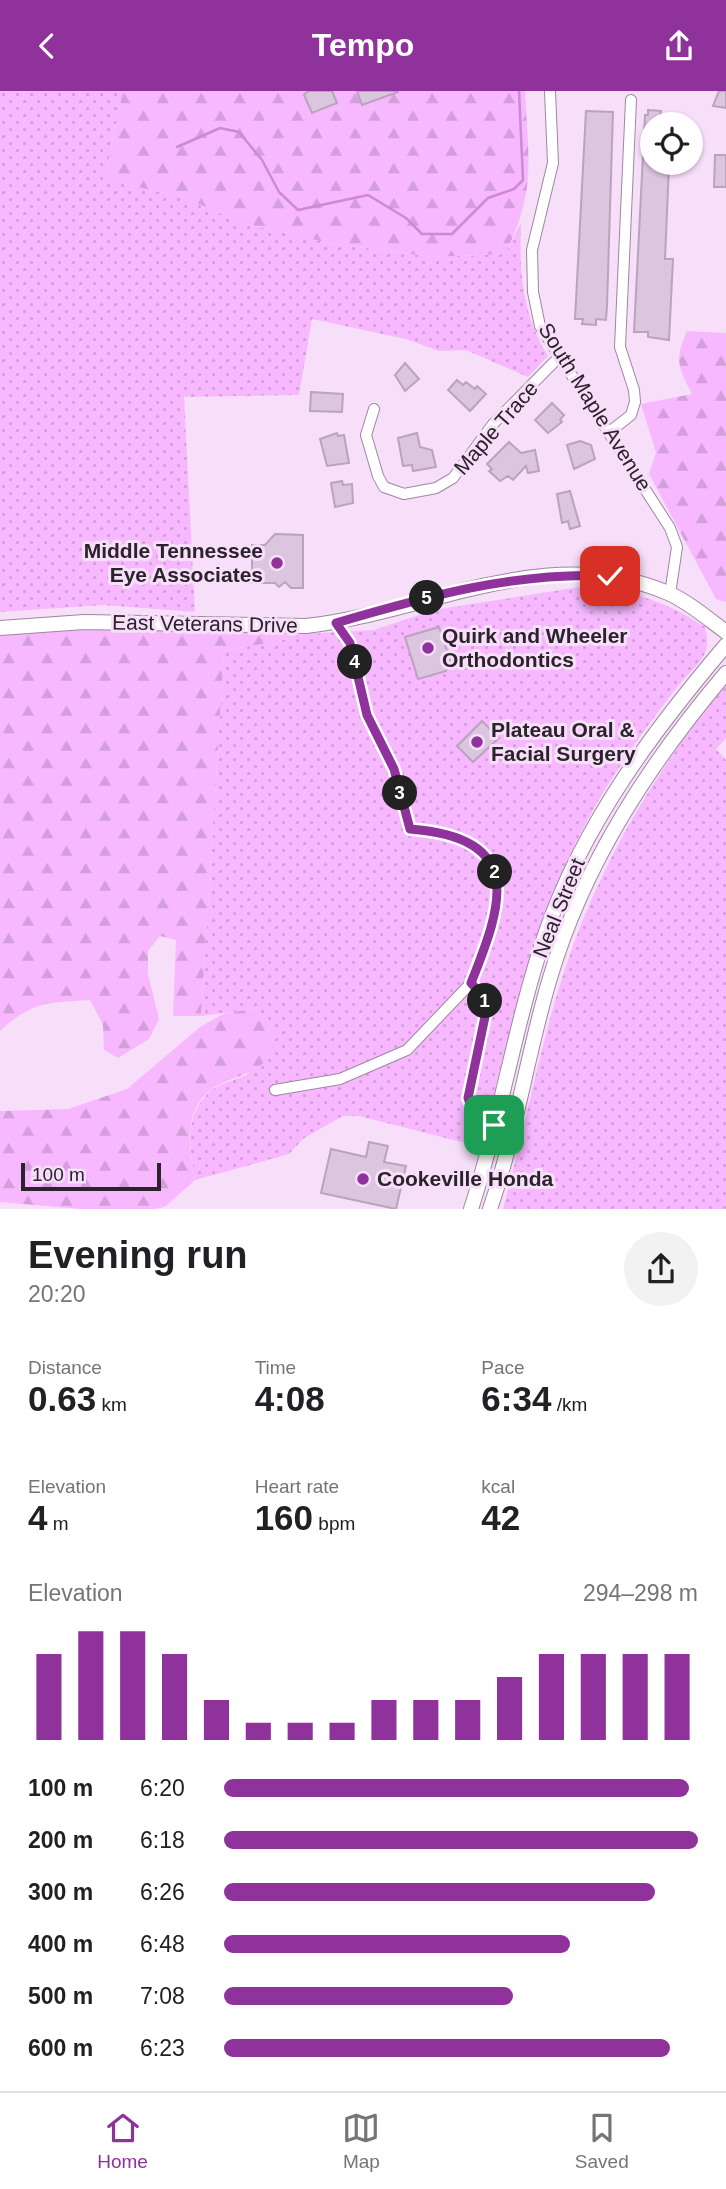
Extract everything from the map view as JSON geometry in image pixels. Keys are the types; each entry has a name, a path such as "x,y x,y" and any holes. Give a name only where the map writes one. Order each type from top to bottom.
{"main road":[{"name":"East Veterans Drive","path":"0,628 84,622 306,626 336,623 439,595 541,577 610,576 670,594 726,632"},
{"name":"Neal Street","path":"471,1209 530,980 568,879 616,789 643,747 726,645"},
{"name":"Neal Street","path":"490,1209 549,980 587,883 612,829 653,765 726,673"}],"street":[{"name":"South Maple Avenue","path":"550,91 553,163 533,250 533,292 540,326 670,528 677,547 670,594"},
{"path":"608,433 631,415 635,402 634,390 620,347 631,100"},
{"name":"Maple Trace","path":"373,409 366,435 384,487 404,494 436,488 453,478 493,424 559,357"},
{"path":"275,1090 340,1079 407,1050 471,983 488,942 498,899 496,873 484,855 464,838 410,829 394,769 367,715 350,643 336,623"},
{"path":"471,983 482,995 487,1007 468,1098 474,1114 494,1125"}],"green space":[{"path":"0,91 117,91 121,100 105,180 183,197 243,223 329,243 432,257 505,254 521,223 524,292 539,340 548,356 528,377 466,350 439,351 406,339 312,319 299,395 184,397 195,612 104,605 0,612"},
{"path":"117,91 525,91 528,174 522,211 505,254 432,257 329,243 243,223 183,197 105,180 121,100"},
{"path":"687,331 726,333 726,602 716,599 649,474 656,453 641,404 692,394 679,364 680,350"},
{"path":"586,586 633,594 663,604 705,627 707,646 700,662 661,708 621,765 588,820 566,864 531,956 481,1147 359,1116 343,1116 304,1138 289,1154 195,1180 191,1135 195,1113 211,1091 247,1075 254,1009 201,1016 224,651 320,633 374,630 434,610"},
{"path":"68,628 320,633 224,651 201,1016 173,1016 176,940 160,936 148,951 148,974 159,1019 149,1039 118,1058 104,1050 103,1025 90,1000 41,1005 22,1014 0,1031 0,635"},
{"path":"726,686 726,738 716,749 726,760 726,1209 503,1209 552,1011 587,911 619,842 638,809 679,745"},
{"path":"254,1009 277,1031 269,1057 255,1069 215,1087 200,1101 190,1133 195,1180 166,1206 156,1209 81,1209 0,1202 0,1111 68,1109 127,1089 200,1027 225,1013"}],"building":[{"path":"308,91 332,91 337,103 312,113 304,95"},
{"path":"357,91 398,91 398,92 362,105"},
{"path":"719,91 726,91 726,108 713,106"},
{"path":"586,111 613,112 606,320 596,319 596,325 582,324 583,319 575,319"},
{"path":"715,155 726,155 726,187 714,187"},
{"path":"642,175 669,175 665,259 673,259 669,340 648,337 648,332 634,332"},
{"path":"405,363 419,379 405,391 395,375"},
{"path":"457,380 463,385 466,382 475,389 477,386 486,394 470,411 448,390"},
{"path":"311,392 343,394 342,412 310,411"},
{"path":"552,403 564,415 560,420 562,422 548,433 535,420"},
{"path":"337,433 338,436 344,435 349,463 327,466 320,439"},
{"path":"417,433 420,447 432,450 436,467 413,471 412,465 403,466 398,438"},
{"path":"580,441 591,445 595,459 574,469 567,445"},
{"path":"509,442 521,453 535,450 539,471 528,473 526,466 513,480 508,476 500,481 489,471 492,469 487,464"},
{"path":"342,481 343,485 352,484 353,503 335,507 331,483"},
{"path":"570,491 580,526 570,529 568,521 562,523 557,494"},
{"name":"Middle Tennessee Eye Associates","path":"275,534 303,535 303,588 291,588 285,582 279,587 275,583 252,583 252,545 265,545"},
{"name":"Quirk and Wheeler Orthodontics","path":"439,627 450,660 446,671 418,679 405,637"},
{"name":"Plateau Oral & Facial Surgery","path":"482,721 499,738 473,762 457,746"},
{"name":"Cookeville Honda","path":"369,1142 388,1146 384,1162 406,1166 396,1209 321,1193 331,1149 366,1157"}],"waterway":[{"path":"177,147 220,128 239,132 262,160 279,192 298,210 368,195 406,218 422,234 452,234 488,198 514,189 523,180 519,91"}],"place":[{"name":"Middle Tennessee Eye Associates","path":"277,563"},
{"name":"Quirk and Wheeler Orthodontics","path":"428,648"},
{"name":"Plateau Oral & Facial Surgery","path":"477,742"},
{"name":"Cookeville Honda","path":"363,1179"}],"route":[{"path":"494,1125 474,1114 468,1098 487,1007 482,995 471,983 488,942 498,899 496,873 484,855 464,838 410,829 394,769 367,715 350,643 336,623 439,595 541,577 583,574 610,576"}]}
